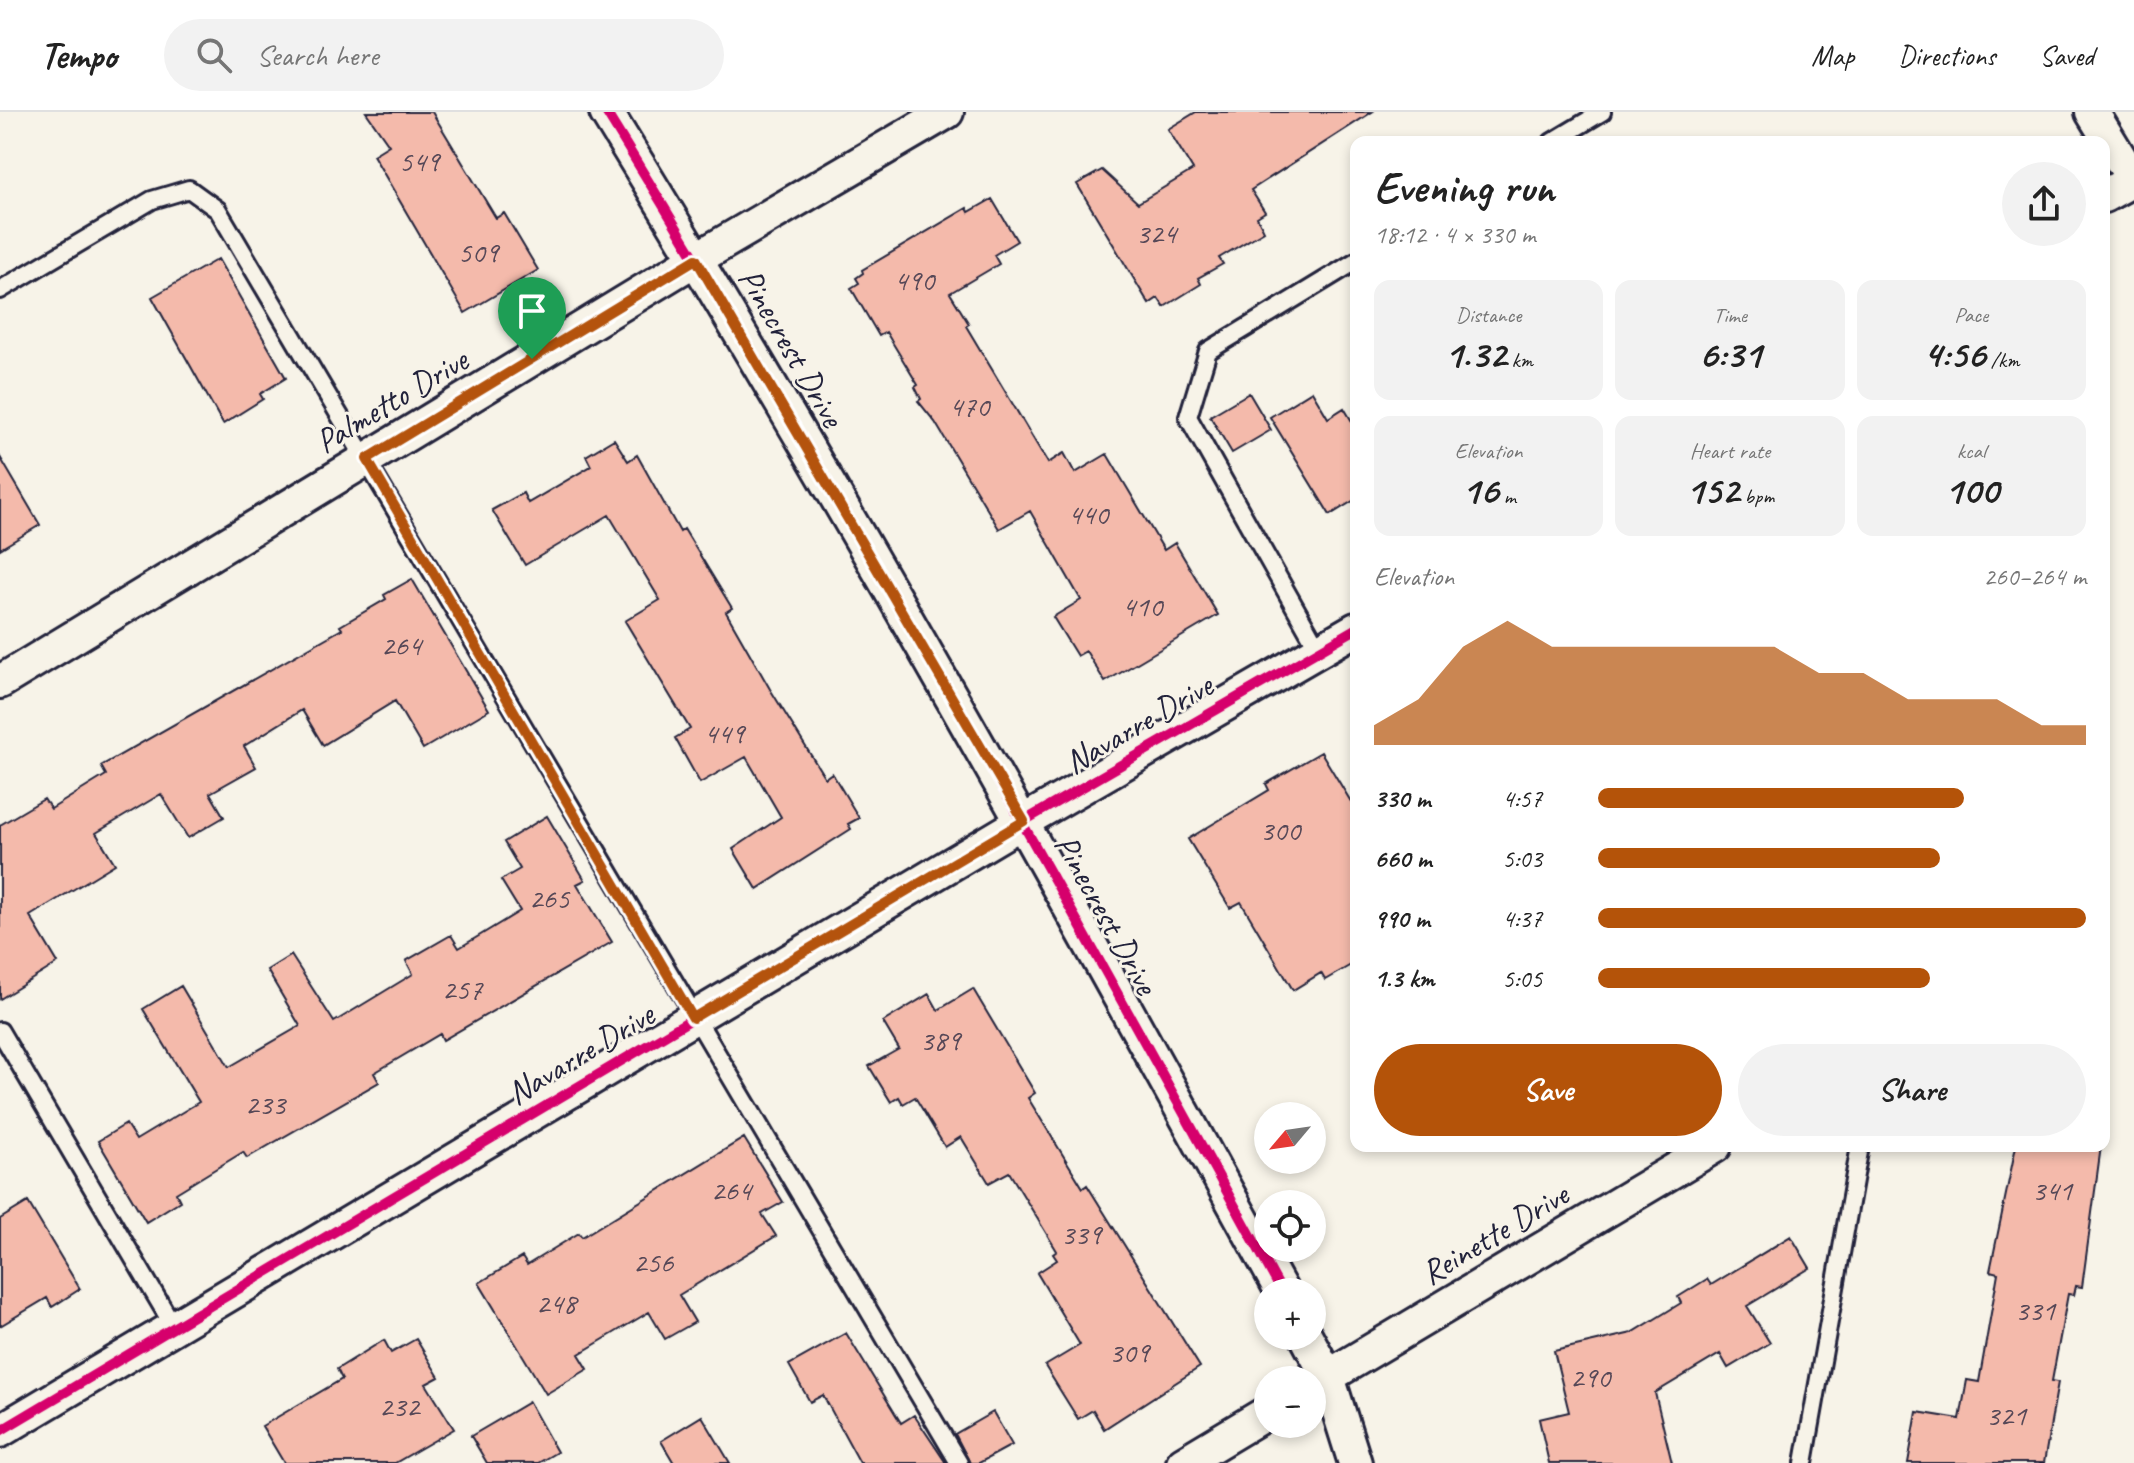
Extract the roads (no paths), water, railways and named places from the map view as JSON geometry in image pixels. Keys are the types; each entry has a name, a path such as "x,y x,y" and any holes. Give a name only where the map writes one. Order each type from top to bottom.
{"street":[{"name":"Pinecrest Drive","path":"606,112 696,259 1024,821 1274,1278"},
{"name":"Palmetto Drive","path":"0,682 696,259 947,112"},
{"path":"2092,112 2106,136"},
{"path":"2110,142 2133,180 2110,193"},
{"name":"Navarre Drive","path":"0,1431 1024,821 1350,632"},
{"name":"Reinette Drive","path":"1326,1377 1705,1152"},
{"path":"1326,1395 1355,1463"},
{"path":"1183,1463 1254,1420"}],"lane":[{"path":"1562,136 1602,112"},
{"path":"0,290 152,200 189,189 218,210 693,1018 959,1463"},
{"path":"1319,650 1188,417 1208,351 1350,265"},
{"path":"0,1031 174,1327"},
{"path":"1804,1463 1859,1152"}]}
